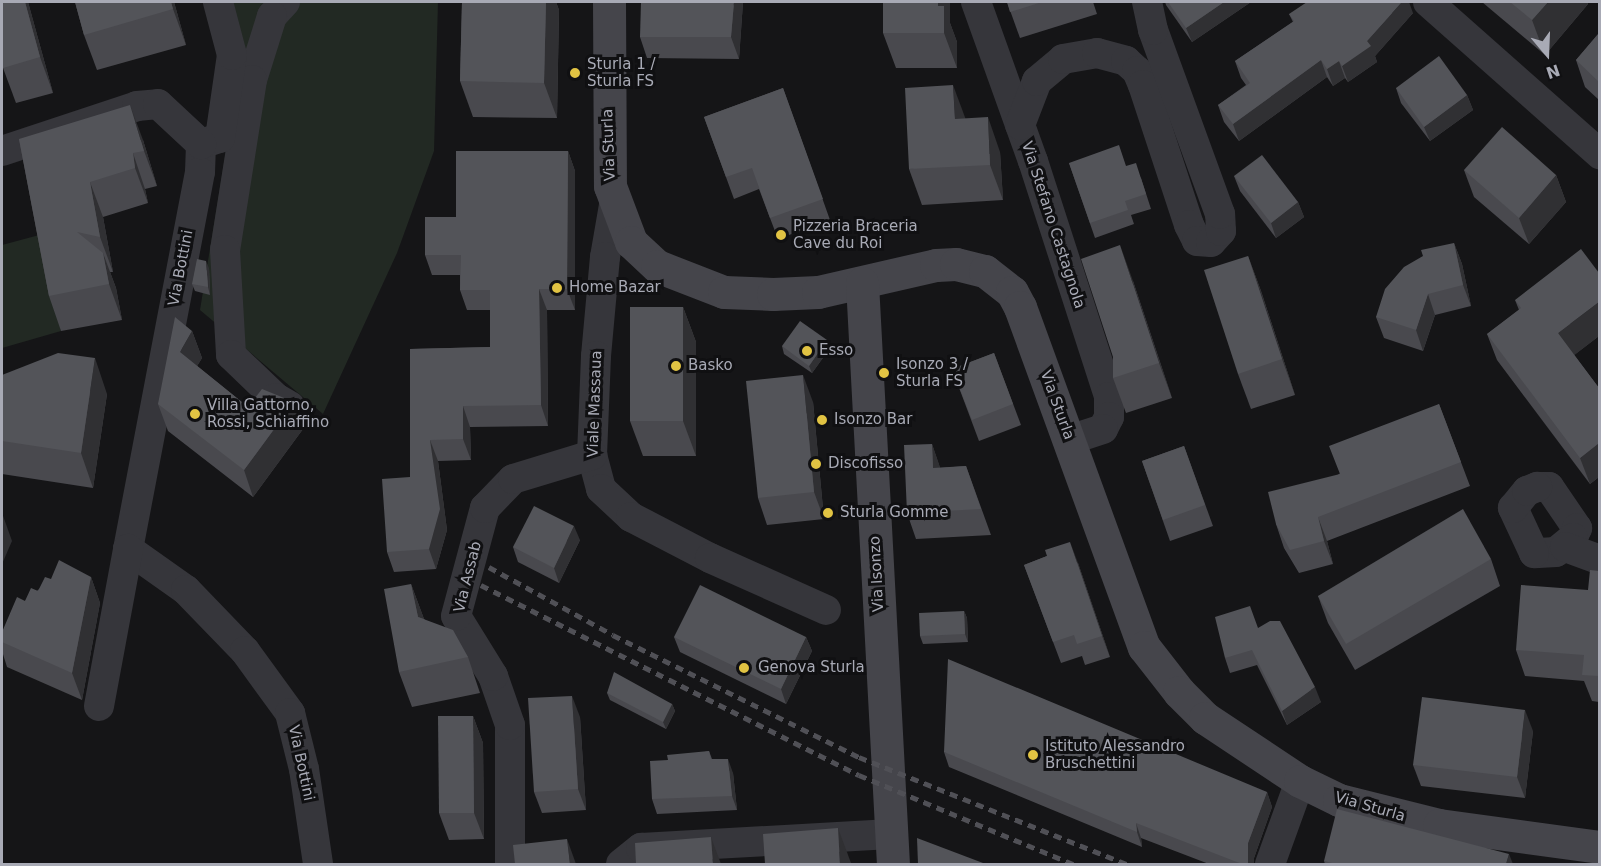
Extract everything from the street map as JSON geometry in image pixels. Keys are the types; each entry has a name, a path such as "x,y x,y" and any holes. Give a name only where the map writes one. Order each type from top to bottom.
{"street":[{"path":"2,151 137,106 158,104 201,144 220,138 232,55 218,2"},
{"path":"285,2 272,16 252,80 225,250 231,355 276,398 290,405"},
{"name":"Via Sturla","path":"609,2 608,143 614,205 631,242 641,253 657,266 700,286 724,292 796,294 862,283 905,270 956,264 986,271 1002,282 1020,307 1144,646 1205,718 1300,782 1339,800 1439,825 1599,847"},
{"path":"976,2 1020,125"},
{"name":"Via Stefano Castagnola","path":"1069,440 1103,429 1109,417 1108,397 1020,125 1037,81 1063,59 1098,53 1126,62 1137,71 1143,85 1188,225 1197,240 1211,242 1221,231 1220,214 1153,30 1147,2"},
{"path":"1428,2 1599,154"},
{"name":"Via Bottini","path":"99,706 200,172 201,144"},
{"name":"Viale Massaua","path":"614,205 603,279 592,455 601,489 631,517 710,558 826,610"},
{"name":"Via Isonzo","path":"862,283 892,849"},
{"name":"Via Assab","path":"510,864 510,725 493,676 456,616 485,508 513,478 592,455"},
{"path":"1565,547 1599,560"},
{"name":"Via Bottini","path":"128,549 186,590 245,651 290,713 304,769 318,864"},
{"path":"1270,864 1300,782"},
{"path":"621,864 641,848 749,853 892,849"}],"shaded area":[{"path":"228,2 438,2 434,151 397,253 323,414 200,310 242,52"},
{"path":"43,234 61,331 2,348 2,245"}],"building":[{"path":"2,2 25,2 40,57 3,68"},
{"path":"75,2 171,2 173,9 84,35"},
{"path":"462,2 546,2 544,83 460,81"},
{"path":"641,2 734,2 731,37 640,37"},
{"path":"883,2 938,2 938,6 944,6 944,33 883,33"},
{"path":"1007,2 1042,2 1010,12"},
{"path":"1168,2 1224,2 1186,28"},
{"path":"1307,2 1402,2 1367,41 1371,46 1342,66 1339,61 1327,69 1321,60 1233,124 1218,105 1250,83 1235,61 1294,21 1289,14"},
{"path":"1510,2 1548,2 1532,20"},
{"path":"1599,33 1599,82 1576,60"},
{"path":"1439,56 1467,95 1424,127 1396,88"},
{"path":"953,85 955,119 988,117 990,165 909,169 905,88"},
{"path":"783,88 823,199 770,218 752,168 726,177 704,117"},
{"path":"130,105 144,151 133,153 135,168 90,182 100,237 77,232 103,253 109,284 49,296 19,139"},
{"path":"1502,127 1556,175 1519,218 1464,170"},
{"path":"1119,145 1126,166 1136,163 1146,194 1125,201 1128,210 1090,223 1069,163"},
{"path":"456,151 568,151 567,289 539,289 541,405 463,406 463,439 430,440 440,509 429,549 387,552 382,479 410,477 410,349 490,347 490,290 460,290 461,255 425,255 425,217 456,217"},
{"path":"1262,155 1298,202 1271,223 1234,176"},
{"path":"1454,243 1463,285 1428,294 1416,330 1376,317 1385,289 1404,267 1423,256 1421,250"},
{"path":"1120,245 1159,363 1113,378 1113,357 1081,259"},
{"path":"1581,249 1599,273 1599,302 1558,333 1599,388 1599,443 1580,458 1487,334 1521,308 1515,300"},
{"path":"1248,256 1282,359 1238,374 1204,270"},
{"path":"197,259 206,261 208,287 192,284"},
{"path":"630,307 683,307 683,421 630,421"},
{"path":"175,317 192,331 180,352 248,407 262,389 294,402 244,470 158,404"},
{"path":"800,321 827,340 809,366 782,346"},
{"path":"58,353 95,358 81,453 2,441 2,375"},
{"path":"994,353 1013,404 972,420 952,369"},
{"path":"803,375 814,492 758,498 746,381"},
{"path":"1439,404 1461,462 1318,517 1324,541 1290,550 1276,524 1268,492 1340,474 1329,446"},
{"path":"932,444 933,468 966,466 981,509 907,513 904,445"},
{"path":"1184,446 1205,505 1163,520 1142,461"},
{"path":"534,506 574,526 554,568 513,547"},
{"path":"1463,509 1491,559 1346,644 1318,596"},
{"path":"1070,542 1102,636 1077,644 1074,635 1053,642 1024,565 1047,556 1045,550"},
{"path":"59,560 91,577 72,673 2,642 2,632 17,597 25,601 31,588 38,591 45,577 51,579"},
{"path":"1590,570 1599,571 1599,676 1582,675 1584,655 1516,650 1521,585 1588,590"},
{"path":"411,584 418,617 453,630 468,657 399,672 384,589"},
{"path":"700,585 806,637 781,689 674,637"},
{"path":"1250,606 1258,628 1270,621 1280,621 1315,687 1282,711 1252,650 1225,658 1215,617"},
{"path":"964,611 965,634 920,636 919,613"},
{"path":"948,659 1267,792 1248,843 1248,864 1242,864 1136,823 1137,832 944,752"},
{"path":"614,672 672,704 663,722 607,693"},
{"path":"572,696 578,789 534,792 528,698"},
{"path":"1422,697 1525,710 1517,777 1413,765"},
{"path":"438,716 473,716 474,813 439,813"},
{"path":"709,751 711,759 728,759 732,796 652,799 650,761 668,760 667,755"},
{"path":"1337,809 1509,854 1506,864 1336,864 1324,861"},
{"path":"838,828 840,864 765,864 763,834"},
{"path":"711,837 713,864 636,864 635,843"},
{"path":"917,838 983,863 983,864 918,864"},
{"path":"567,839 570,864 515,864 513,845"}],"railway":[{"path":"489,567 613,635 859,757 1127,864"},
{"path":"481,585 859,775 1073,864"}],"place":[{"name":"Sturla 1 / Sturla FS","path":"575,73"},
{"name":"Pizzeria Braceria Cave du Roi","path":"781,235"},
{"name":"Home Bazar","path":"557,288"},
{"name":"Esso","path":"807,351"},
{"name":"Basko","path":"676,366"},
{"name":"Isonzo 3 / Sturla FS","path":"884,373"},
{"name":"Villa Gattorno, Rossi, Schiaffino","path":"195,414"},
{"name":"Isonzo Bar","path":"822,420"},
{"name":"Discofisso","path":"816,464"},
{"name":"Sturla Gomme","path":"828,513"},
{"name":"Genova Sturla","path":"744,668"},
{"name":"Istituto Alessandro Bruschettini","path":"1033,755"}]}
